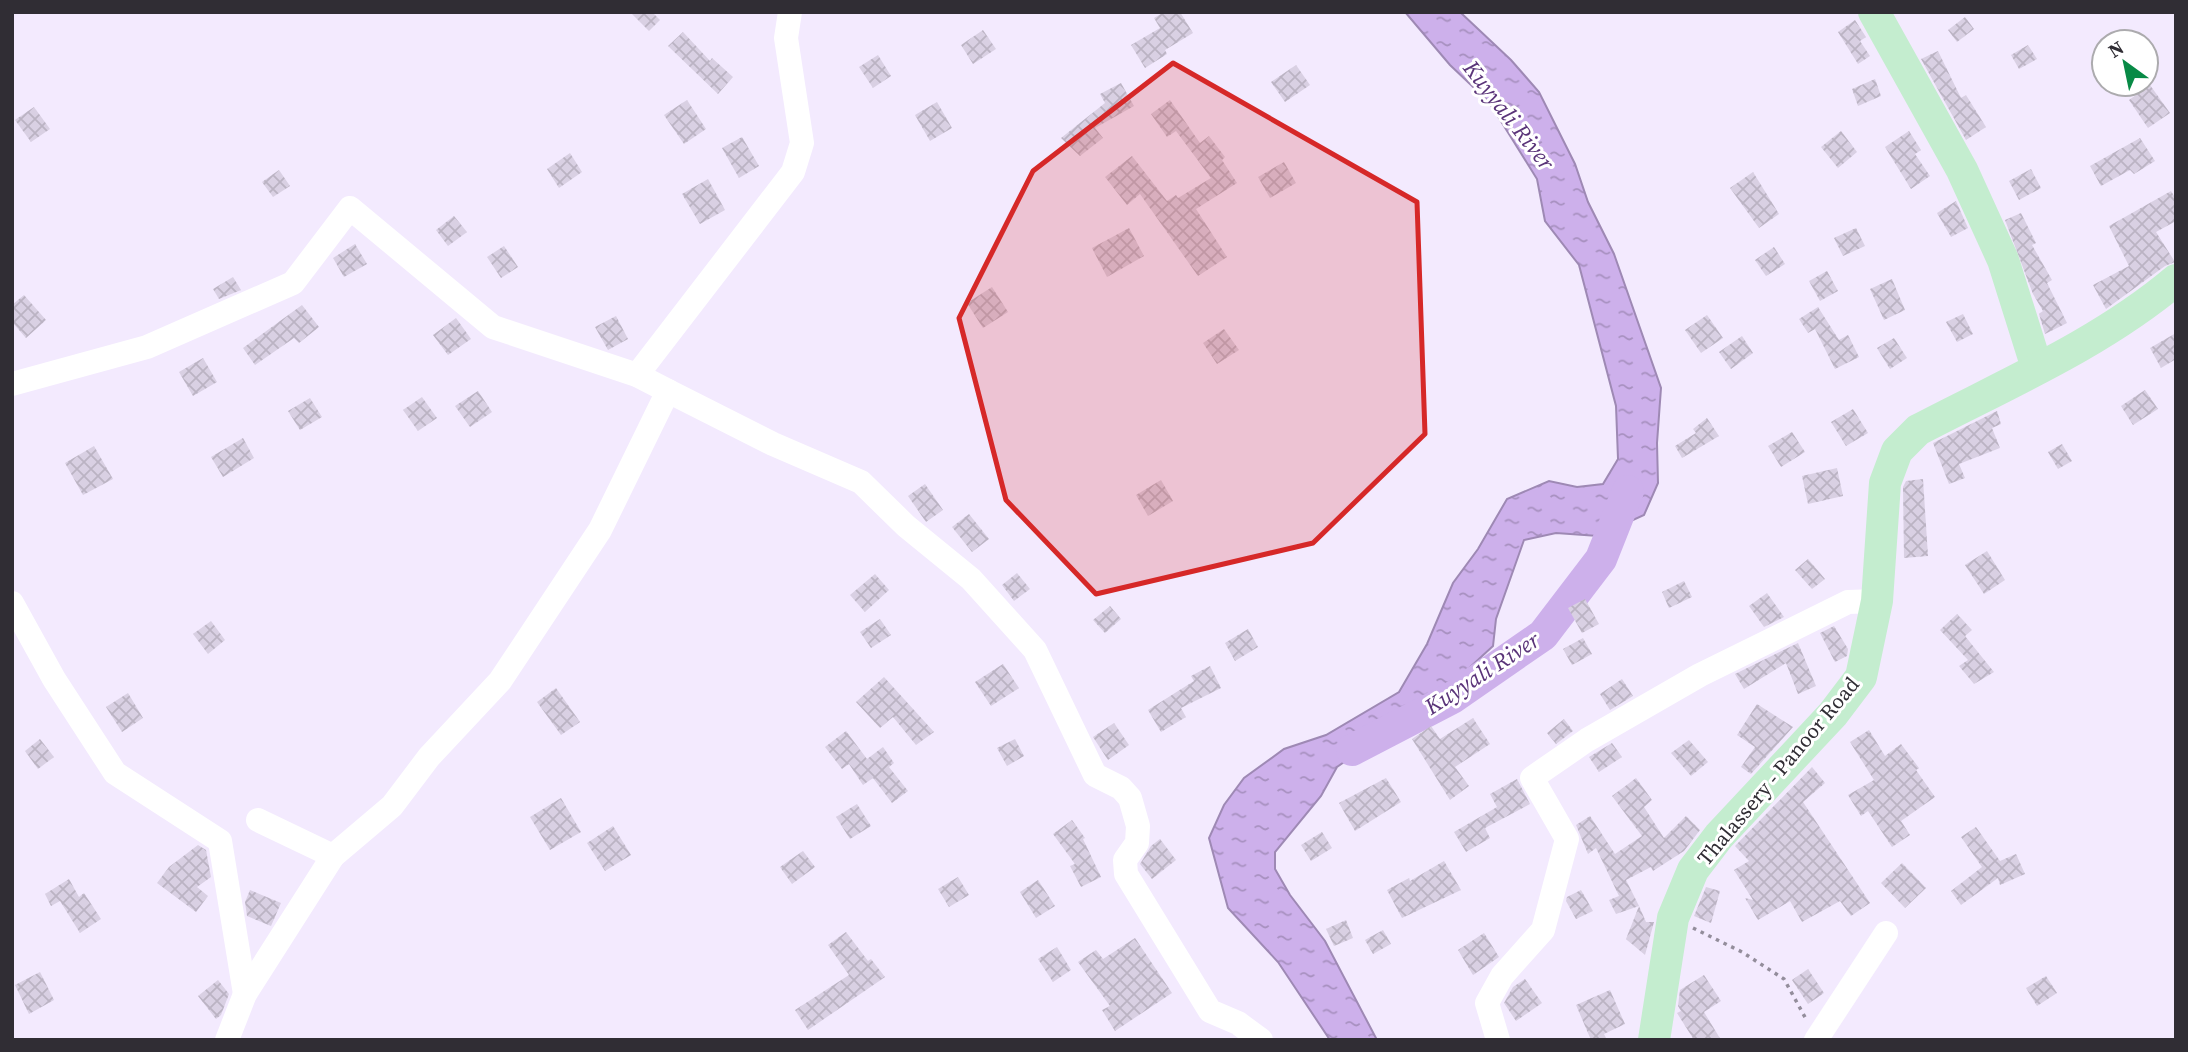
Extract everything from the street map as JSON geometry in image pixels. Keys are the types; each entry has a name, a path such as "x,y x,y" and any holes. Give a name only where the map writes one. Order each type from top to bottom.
{"main road":[{"path":"1874,12 1973,193 2003,260 2037,368"},
{"name":"Thalassery - Panoor Road","path":"1654,1040 1673,918 1693,870 1719,836 1833,714 1861,677 1877,601 1885,483 1897,451 1918,429 2084,343 2150,302 2176,280"}],"street":[{"path":"637,375 793,172 802,143 786,38 790,12"},
{"path":"12,384 146,346 293,282 350,208 493,327 637,375 773,444 861,482 906,526 971,579 1035,650 1095,775 1121,788 1130,798 1138,826 1138,843 1125,860 1126,874 1210,1011 1238,1023 1261,1040"},
{"path":"227,1040 245,994 333,856 392,806 429,757 500,681 600,530 668,391"},
{"path":"1498,1040 1487,1003 1502,976 1543,930 1567,839 1532,778 1587,740 1700,675 1848,602 1877,601"},
{"path":"12,603 54,679 115,773 220,841 245,994"},
{"path":"258,820 333,856"},
{"path":"1819,1036 1886,933"}],"path":[{"path":"1673,918 1742,952 1784,979 1819,1036"}],"highlighted area":[{"path":"1173,63 1417,202 1425,434 1313,543 1096,594 1006,500 959,318 1033,171"}],"water":[{"path":"1405,12 1460,12 1511,60 1539,92 1575,164 1588,202 1614,254 1661,388 1657,443 1658,483 1644,515 1598,536 1556,533 1524,540 1496,619 1493,646 1440,695 1337,767 1321,796 1275,852 1275,869 1290,895 1325,941 1377,1040 1330,1040 1278,962 1228,908 1209,838 1224,805 1244,778 1284,749 1326,735 1399,692 1427,644 1453,583 1478,549 1507,499 1549,481 1577,487 1603,484 1618,459 1616,406 1579,265 1545,221 1537,179 1489,102 1450,65"}],"building":[{"path":"630,12 652,12 660,20 649,31"},
{"path":"1164,12 1180,12 1193,33 1165,50 1167,54 1145,68 1131,45 1160,28 1154,18"},
{"path":"1965,17 1974,29 1957,42 1948,30"},
{"path":"1855,20 1866,37 1860,41 1870,56 1858,64 1838,32"},
{"path":"983,30 996,49 973,64 961,45"},
{"path":"683,32 710,61 712,58 733,77 718,94 668,46"},
{"path":"2028,45 2037,59 2019,69 2011,55"},
{"path":"1938,51 1961,98 1966,95 1986,127 1966,140 1921,59"},
{"path":"878,55 891,76 873,88 859,67"},
{"path":"1296,65 1310,85 1285,102 1271,82"},
{"path":"1875,79 1881,96 1858,106 1852,89"},
{"path":"1121,83 1134,106 1095,128 1103,138 1080,156 1061,138 1105,103 1100,94"},
{"path":"2159,98 2170,113 2148,128 2129,100"},
{"path":"687,100 706,129 684,144 664,115"},
{"path":"1170,100 1200,143 1209,136 1225,157 1222,160 1237,183 1196,209 1227,257 1198,276 1140,194 1127,205 1105,177 1132,156 1167,201 1176,195 1178,198 1211,178 1176,131 1167,137 1151,114"},
{"path":"937,102 952,128 930,141 915,115"},
{"path":"34,107 50,129 31,142 15,120"},
{"path":"1841,131 1857,152 1838,168 1821,147"},
{"path":"1909,131 1921,150 1915,154 1930,176 1911,189 1885,147"},
{"path":"742,137 759,166 739,178 722,148"},
{"path":"2140,138 2155,161 2134,174 2130,170 2101,186 2090,166"},
{"path":"570,153 582,172 559,188 547,169"},
{"path":"1284,162 1296,183 1270,198 1258,177"},
{"path":"2031,169 2041,188 2019,200 2009,181"},
{"path":"279,170 290,186 273,197 262,182"},
{"path":"1753,172 1779,214 1759,228 1730,188"},
{"path":"708,179 725,210 700,224 682,194"},
{"path":"2171,191 2176,199 2176,221 2156,232 2175,262 2165,266 2106,309 2093,285 2129,266 2109,226"},
{"path":"1956,201 1968,228 1951,237 1937,213"},
{"path":"2021,213 2036,243 2032,245 2052,280 2047,283 2067,323 2045,334 2039,314 2043,311 2033,294 2005,220"},
{"path":"454,216 467,232 448,246 436,230"},
{"path":"1129,228 1144,256 1107,277 1092,248"},
{"path":"1856,228 1865,246 1843,256 1834,238"},
{"path":"355,244 367,264 344,277 333,258"},
{"path":"504,246 518,267 501,278 487,257"},
{"path":"1774,247 1785,264 1766,276 1755,260"},
{"path":"1827,271 1838,291 1820,301 1809,281"},
{"path":"233,277 241,290 219,299 213,289"},
{"path":"1892,279 1905,310 1884,320 1870,289"},
{"path":"992,287 1008,312 983,328 967,303"},
{"path":"24,295 46,320 26,338 12,322 12,305"},
{"path":"302,305 319,327 299,343 294,338 255,365 243,348"},
{"path":"1818,307 1839,340 1848,335 1859,357 1835,369 1815,329 1808,333 1799,319"},
{"path":"1963,314 1973,334 1957,342 1946,322"},
{"path":"1707,315 1723,338 1701,353 1685,330"},
{"path":"616,316 628,339 608,350 595,327"},
{"path":"456,318 471,339 448,355 433,335"},
{"path":"1224,329 1239,350 1217,364 1203,343"},
{"path":"2176,333 2176,359 2161,368 2150,348"},
{"path":"1742,336 1753,353 1731,369 1719,352"},
{"path":"1894,338 1907,358 1890,369 1877,348"},
{"path":"203,358 217,382 193,396 179,372"},
{"path":"2145,390 2158,409 2133,425 2121,406"},
{"path":"478,391 492,412 470,427 455,406"},
{"path":"422,397 437,418 418,431 403,410"},
{"path":"310,398 322,417 300,430 288,411"},
{"path":"1853,409 1868,433 1846,446 1831,422"},
{"path":"1997,411 2001,424 1992,428 2000,448 1959,464 1965,478 1949,484 1933,443"},
{"path":"1707,418 1719,436 1682,458 1675,446 1696,433 1693,429"},
{"path":"1792,432 1805,452 1781,467 1768,446"},
{"path":"243,438 254,458 223,477 211,457"},
{"path":"2062,444 2072,461 2058,469 2048,452"},
{"path":"94,446 113,479 83,495 65,463"},
{"path":"1837,468 1843,496 1808,504 1802,476"},
{"path":"1923,479 1928,556 1904,558 1903,487 1906,481"},
{"path":"1161,480 1173,501 1148,516 1136,495"},
{"path":"925,484 943,510 926,522 908,496"},
{"path":"969,514 989,539 972,552 952,527"},
{"path":"1987,551 2005,580 1984,594 1965,565"},
{"path":"1808,559 1825,579 1812,589 1795,570"},
{"path":"1017,573 1030,589 1014,601 1002,585"},
{"path":"875,574 889,590 865,612 850,595"},
{"path":"1684,581 1692,597 1669,608 1662,592"},
{"path":"1767,593 1784,617 1764,627 1749,606"},
{"path":"1585,599 1599,624 1582,633 1568,608"},
{"path":"1110,606 1121,619 1105,633 1093,620"},
{"path":"1957,614 1972,630 1965,636 1994,672 1974,684 1959,666 1968,660 1940,630"},
{"path":"880,619 891,635 871,648 860,632"},
{"path":"211,621 225,640 208,654 193,634"},
{"path":"1834,626 1848,649 1847,656 1835,662 1820,633"},
{"path":"1248,629 1258,647 1235,661 1225,643"},
{"path":"1583,638 1592,654 1572,665 1563,649"},
{"path":"1798,643 1816,686 1798,694 1786,663 1744,689 1735,674"},
{"path":"1003,664 1019,688 991,706 975,682"},
{"path":"1210,666 1221,688 1181,708 1186,717 1161,732 1148,710 1194,681 1191,676"},
{"path":"884,677 934,732 916,745 893,717 880,728 856,702"},
{"path":"1622,679 1633,696 1610,710 1600,694"},
{"path":"556,688 580,722 561,735 537,702"},
{"path":"128,693 143,718 122,732 106,707"},
{"path":"1757,704 1793,727 1751,774 1741,767 1755,747 1737,735"},
{"path":"1473,718 1490,744 1455,767 1469,786 1450,800 1412,739 1431,726 1440,739"},
{"path":"1564,719 1573,731 1556,744 1547,733"},
{"path":"1114,723 1129,745 1108,760 1093,737"},
{"path":"1869,730 1885,756 1901,744 1919,768 1916,770 1935,797 1901,821 1910,835 1892,847 1868,811 1861,816 1848,795 1874,780 1850,742"},
{"path":"846,731 867,759 883,747 894,763 889,767 908,791 892,803 873,778 863,785 849,764 842,769 825,747"},
{"path":"40,739 54,757 38,769 25,751"},
{"path":"1015,739 1024,756 1007,766 997,748"},
{"path":"1689,740 1708,762 1691,776 1671,753"},
{"path":"1612,743 1622,757 1599,772 1589,757"},
{"path":"1812,767 1825,783 1803,802 1870,903 1851,916 1840,901 1802,922 1790,901 1758,920 1745,898 1753,900 1734,870 1749,861 1735,846"},
{"path":"1386,778 1401,802 1355,831 1339,803"},
{"path":"1636,778 1652,800 1644,807 1664,838 1686,816 1700,830 1684,851 1653,871 1651,867 1626,880 1639,906 1616,914 1609,900 1619,896 1596,848 1588,854 1576,825 1590,816 1615,854 1642,836 1612,796"},
{"path":"1517,779 1530,804 1485,828 1490,838 1466,852 1454,832 1497,807 1490,794"},
{"path":"561,798 581,832 550,850 530,817"},
{"path":"857,804 871,826 850,839 836,817"},
{"path":"1072,820 1085,838 1083,839 1101,877 1081,887 1070,866 1075,864 1053,834"},
{"path":"613,826 631,855 605,871 587,843"},
{"path":"1976,827 2000,861 2016,854 2025,874 2000,885 1998,878 1961,905 1951,891 1982,867 1961,837"},
{"path":"1322,832 1332,848 1311,861 1301,845"},
{"path":"1160,839 1176,860 1152,879 1140,864 1151,846"},
{"path":"198,845 206,850 211,877 197,887 208,896 196,912 157,883 169,867"},
{"path":"803,851 815,867 792,884 780,867"},
{"path":"1444,861 1461,890 1402,918 1387,890 1409,878 1410,881"},
{"path":"1902,863 1926,888 1905,908 1881,883"},
{"path":"958,877 969,895 949,907 938,889"},
{"path":"69,879 79,897 84,893 101,919 80,933 60,901 51,906 45,894"},
{"path":"1038,880 1055,906 1036,918 1020,892"},
{"path":"1706,887 1720,891 1711,923 1694,916"},
{"path":"250,890 281,903 271,926 247,916 245,902"},
{"path":"1581,890 1593,911 1576,919 1566,901 1567,897"},
{"path":"1639,906 1646,922 1654,922 1645,955 1626,939"},
{"path":"1346,920 1353,938 1334,946 1326,929"},
{"path":"1383,930 1391,944 1373,954 1365,940"},
{"path":"846,932 868,961 871,959 885,977 808,1030 795,1010 849,975 828,945"},
{"path":"1484,933 1499,957 1473,975 1458,950"},
{"path":"1135,938 1172,993 1115,1031 1102,1010 1110,1006 1078,962 1096,950 1103,959"},
{"path":"1057,947 1071,970 1053,982 1038,959"},
{"path":"1808,969 1824,993 1808,1004 1792,980"},
{"path":"40,972 54,1000 29,1014 15,985"},
{"path":"1704,975 1721,1001 1704,1012 1721,1040 1694,1040 1677,1013 1681,1011 1678,1006 1680,990"},
{"path":"2046,976 2057,993 2037,1006 2026,988"},
{"path":"1525,979 1542,1003 1516,1021 1504,1003 1513,987"},
{"path":"218,980 229,994 221,1015 216,1019 198,996"},
{"path":"1610,990 1625,1024 1604,1034 1607,1040 1591,1040 1576,1005"}],"waterway":[{"name":"Kuyyali River","path":"1352,750 1452,698 1543,635 1601,559 1628,491"}]}
